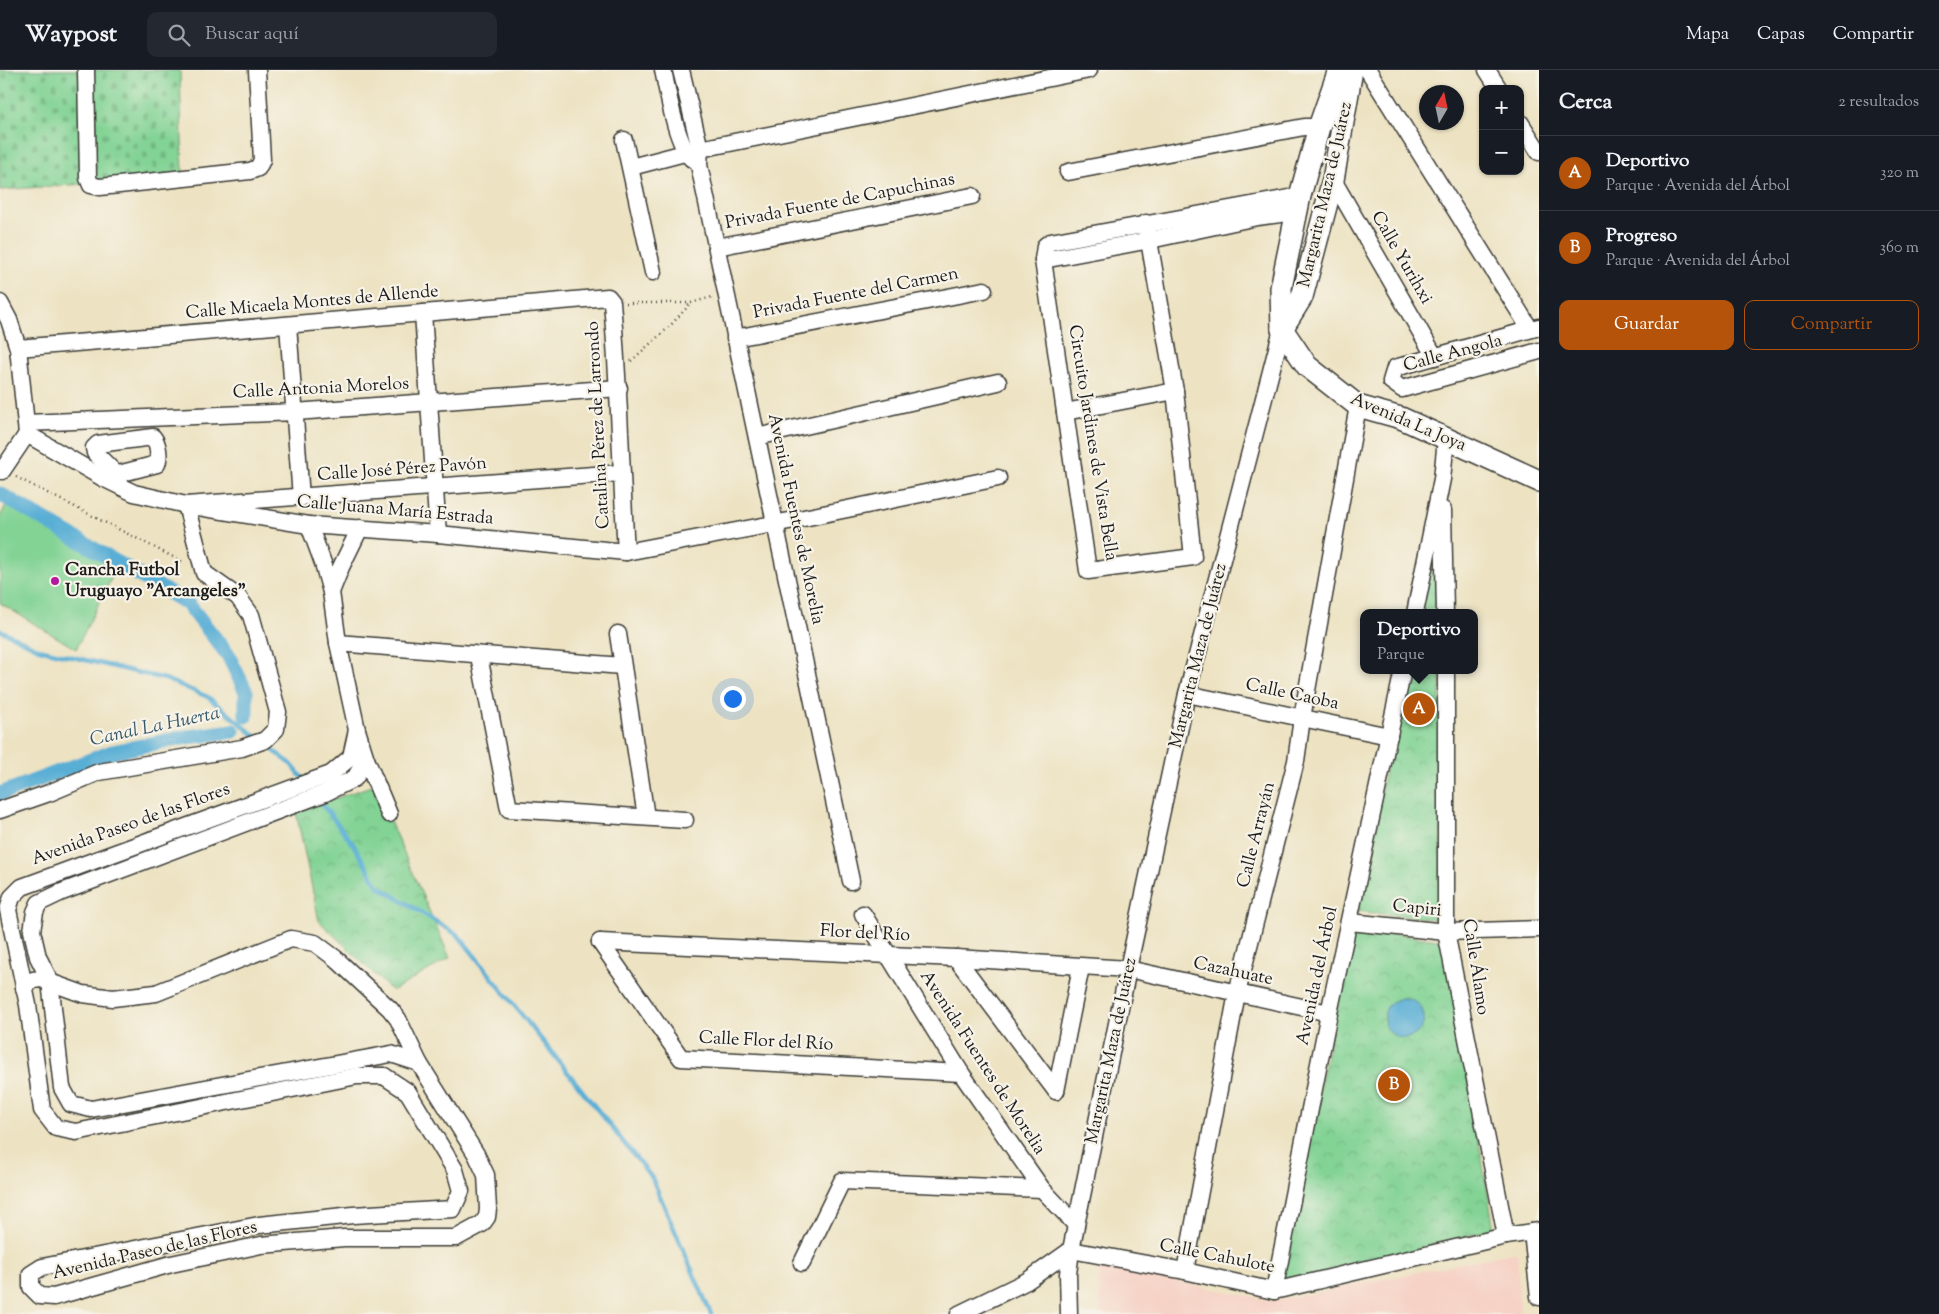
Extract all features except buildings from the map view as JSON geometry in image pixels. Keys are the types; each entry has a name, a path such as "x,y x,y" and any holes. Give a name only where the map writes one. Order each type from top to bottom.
{"main road":[{"name":"Margarita Maza de Juárez","path":"1282,329 1281,288 1298,204 1319,126 1355,73"},
{"name":"Margarita Maza de Juárez","path":"1282,329 1302,298 1333,180 1355,73"},
{"name":"Avenida La Joya","path":"1282,329 1308,366 1358,406 1401,418 1539,482"}],"street":[{"path":"86,70 88,178 92,185 100,187 250,171 258,168 262,160 257,70"},
{"name":"Avenida Fuentes de Morelia","path":"662,70 699,166 851,881"},
{"path":"681,70 693,151"},
{"path":"631,167 693,151 1089,70"},
{"path":"1487,70 1496,85"},
{"path":"1355,73 1534,328"},
{"path":"1068,172 1294,129 1319,126"},
{"path":"1524,128 1539,152"},
{"path":"624,140 653,272"},
{"name":"Calle Yurihxi","path":"1333,180 1435,356"},
{"name":"Privada Fuente de Capuchinas","path":"717,247 972,196"},
{"path":"1298,204 1257,217 1043,260 1045,246 1050,242 1146,223 1298,204"},
{"name":"Circuito Jardines de Vista Bella","path":"1043,260 1088,571 1193,557 1174,391 1146,223"},
{"name":"Privada Fuente del Carmen","path":"735,338 984,290"},
{"name":"Calle Micaela Montes de Allende","path":"18,348 423,313 610,300"},
{"name":"Catalina Pérez de Larrondo","path":"610,300 618,371 621,473 626,552"},
{"path":"0,303 4,319 18,348 26,429 1,470"},
{"path":"423,313 438,534"},
{"path":"288,325 302,498"},
{"name":"Calle Angola","path":"1534,328 1395,368 1391,381 1402,389 1539,351"},
{"name":"Margarita Maza de Juárez","path":"1069,1314 1068,1274 1071,1250 1128,969 1187,694 1282,329"},
{"path":"757,437 998,382"},
{"name":"Calle Antonia Morelos","path":"26,429 429,403 619,388"},
{"path":"1065,412 1174,391"},
{"name":"Calle Arrayán","path":"1184,1271 1238,993 1296,761 1358,406"},
{"name":"Calle Juana María Estrada","path":"26,429 110,476 134,493 186,505 309,525 438,534 626,552 775,524 998,478"},
{"path":"1416,609 1442,479 1446,439"},
{"name":"Calle José Pérez Pavón","path":"186,505 302,498 621,473"},
{"path":"1442,479 1445,609"},
{"path":"0,810 99,772 242,748 259,742 276,729 278,712 251,614 238,597 204,573 186,505"},
{"path":"309,525 331,592 338,643 357,730 359,758 355,778 312,798 62,892 40,903 35,912 32,931 38,957 50,981 62,1088 71,1104 91,1109 391,1054 419,1063"},
{"path":"331,592 360,528"},
{"path":"618,634 646,817"},
{"path":"338,643 479,656 622,666"},
{"path":"479,656 509,809 685,820"},
{"name":"Avenida del Árbol","path":"1274,1291 1329,1013 1402,674"},
{"name":"Calle Álamo","path":"1446,674 1446,932 1506,1236"},
{"name":"Calle Caoba","path":"1187,694 1389,736"},
{"path":"359,758 389,814"},
{"name":"Avenida Paseo de las Flores","path":"359,758 331,774 22,887 12,897 8,910 28,1005 42,1110 56,1128 76,1132 357,1076 384,1076"},
{"path":"305,783 312,798"},
{"name":"Avenida Fuentes de Morelia","path":"863,914 961,1073 1042,1189 1076,1226"},
{"name":"Capiri","path":"1350,922 1446,932 1539,929"},
{"path":"24,988 33,980 41,979 83,994 114,998 156,993 291,939 315,943 335,958 390,1009 398,1019 419,1063 476,1154 486,1175 488,1200 487,1217 477,1228 463,1223 457,1218 453,1209 461,1191 455,1170 408,1092 384,1076 383,1067 391,1054 398,1019"},
{"name":"Flor del Río","path":"600,942 956,958 1128,969"},
{"name":"Calle Flor del Río","path":"600,942 680,1058 961,1073"},
{"path":"956,958 1056,1091 1081,967"},
{"name":"Cazahuate","path":"1128,969 1329,1013"},
{"path":"28,1005 39,1010 45,1010 83,994"},
{"path":"400,1085 406,1084 411,1080 419,1063"},
{"path":"802,1263 842,1181 1042,1189"},
{"path":"461,1191 476,1194 488,1200"},
{"name":"Avenida Paseo de las Flores","path":"453,1209 353,1215 259,1225 174,1240 42,1267 32,1274 31,1287 40,1296 54,1297 171,1264 261,1245 344,1238 456,1238 477,1228"},
{"path":"1536,1231 1539,1297"},
{"name":"Calle Cahulote","path":"1071,1250 1184,1271 1274,1291 1506,1236 1536,1231"},
{"path":"959,1314 1027,1281 1071,1250"}],"path":[{"path":"610,300 691,303 726,293"},
{"path":"618,371 644,350 691,303"},
{"path":"1,470 204,573"}],"shaded area":[{"path":"1517,1252 1520,1314 1100,1314 1099,1266 1274,1301"}],"green space":[{"path":"0,70 180,70 183,177 0,190"},
{"name":"Cancha Futbol Uruguayo \"Arcangeles\"","path":"11,495 121,559 76,649 0,603 0,517"},
{"path":"1440,507 1440,609 1419,609"},
{"path":"1405,674 1440,674 1441,920 1356,911"},
{"path":"374,785 450,958 392,991 319,921 296,812"},
{"path":"1355,928 1444,941 1494,1229 1276,1287"}],"water":[{"path":"1400,998 1408,998 1415,1001 1421,1007 1424,1018 1421,1029 1415,1035 1408,1038 1400,1038 1393,1035 1387,1029 1384,1022 1384,1014 1387,1007 1393,1001"}],"waterway":[{"name":"Canal La Huerta","path":"0,494 188,604 228,655 246,692 246,716"},
{"path":"0,630 39,649 165,679 208,697 259,739"},
{"name":"Canal La Huerta","path":"0,794 112,752 180,738 233,731"},
{"path":"265,744 291,764 303,779"},
{"path":"318,799 353,844 378,886 458,935 652,1178 711,1314"}],"place":[{"name":"Cancha Futbol Uruguayo \"Arcangeles\"","path":"55,581"},
{"name":"Deportivo","path":"1419,709"},
{"name":"Progreso","path":"1394,1085"}]}
